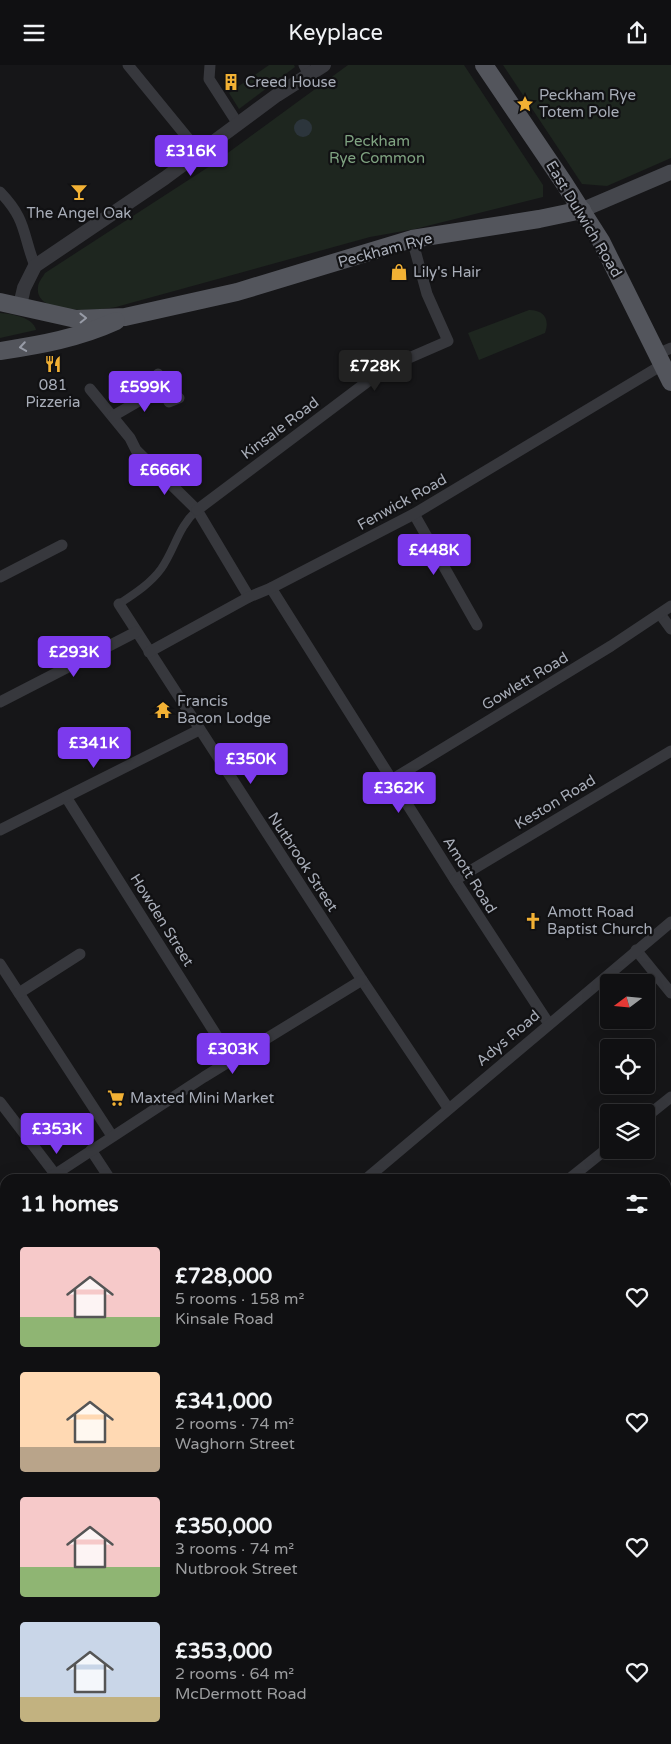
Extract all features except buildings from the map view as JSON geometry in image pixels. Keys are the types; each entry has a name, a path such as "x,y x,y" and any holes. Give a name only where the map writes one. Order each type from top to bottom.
{"main road":[{"name":"East Dulwich Road","path":"484,65 582,210 614,264 663,356 671,382"},
{"name":"Peckham Rye","path":"0,302 76,319 125,317 237,292 412,239 539,219 582,210 671,172"},
{"path":"41,312 48,325 49,335 46,344"},
{"name":"Peckham Rye","path":"0,351 46,344 96,330 125,317"}],"street":[{"path":"128,65 200,153"},
{"path":"210,65 209,79 238,124"},
{"path":"20,305 24,288 35,266 200,153 306,70 324,65"},
{"path":"0,192 16,208 22,221 35,266"},
{"name":"Kinsale Road","path":"197,510 380,372 448,341 427,294 412,239"},
{"name":"Fenwick Road","path":"149,652 249,597 272,588 414,514 663,356"},
{"path":"158,374 169,402 179,397"},
{"path":"113,416 163,387"},
{"path":"90,389 113,416 136,450 197,510 249,597"},
{"path":"119,604 141,589 161,569 186,520 197,510"},
{"path":"414,514 477,625"},
{"path":"0,577 62,545"},
{"name":"Amott Road","path":"272,588 393,779 454,880 548,1024"},
{"name":"Nutbrook Street","path":"119,604 362,980 448,1108"},
{"name":"Gowlett Road","path":"393,779 660,615 671,606"},
{"path":"660,615 671,629"},
{"path":"0,702 136,632"},
{"path":"0,830 199,730"},
{"name":"Keston Road","path":"454,880 671,751"},
{"name":"Howden Street","path":"66,797 232,1060"},
{"name":"Adys Road","path":"372,1174 671,922"},
{"path":"636,950 671,993"},
{"path":"19,993 80,954"},
{"path":"0,964 112,1136"},
{"path":"56,1174 112,1136 362,980"},
{"path":"655,1110 671,1097"},
{"path":"0,1102 50,1174"},
{"path":"91,1150 107,1174"},
{"path":"575,1174 600,1154"}],"green space":[{"path":"269,65 294,65 295,67 239,109 229,93"},
{"name":"Peckham Rye Common","path":"348,65 464,65 543,185 543,197 415,229 370,237 116,307 83,310 69,309 46,303 40,297 38,285 45,273 210,166"},
{"path":"503,65 671,65 671,158 607,186 582,184"},
{"path":"529,310 539,312 544,316 547,323 545,333 479,360 468,333"},
{"path":"0,313 16,315 26,319 31,322 36,330 0,338"}],"shaded area":[{"path":"303,119 309,122 312,128 309,134 303,137 297,134 294,128 297,122"}],"place":[{"name":"Creed House","path":"231,82"},
{"name":"Peckham Rye Totem Pole","path":"525,104"},
{"name":"The Angel Oak","path":"79,192"},
{"name":"Lily's Hair","path":"399,272"},
{"name":"081 Pizzeria","path":"53,364"},
{"name":"Francis Bacon Lodge","path":"163,710"},
{"name":"Amott Road Baptist Church","path":"533,921"},
{"name":"Maxted Mini Market","path":"116,1098"}]}
